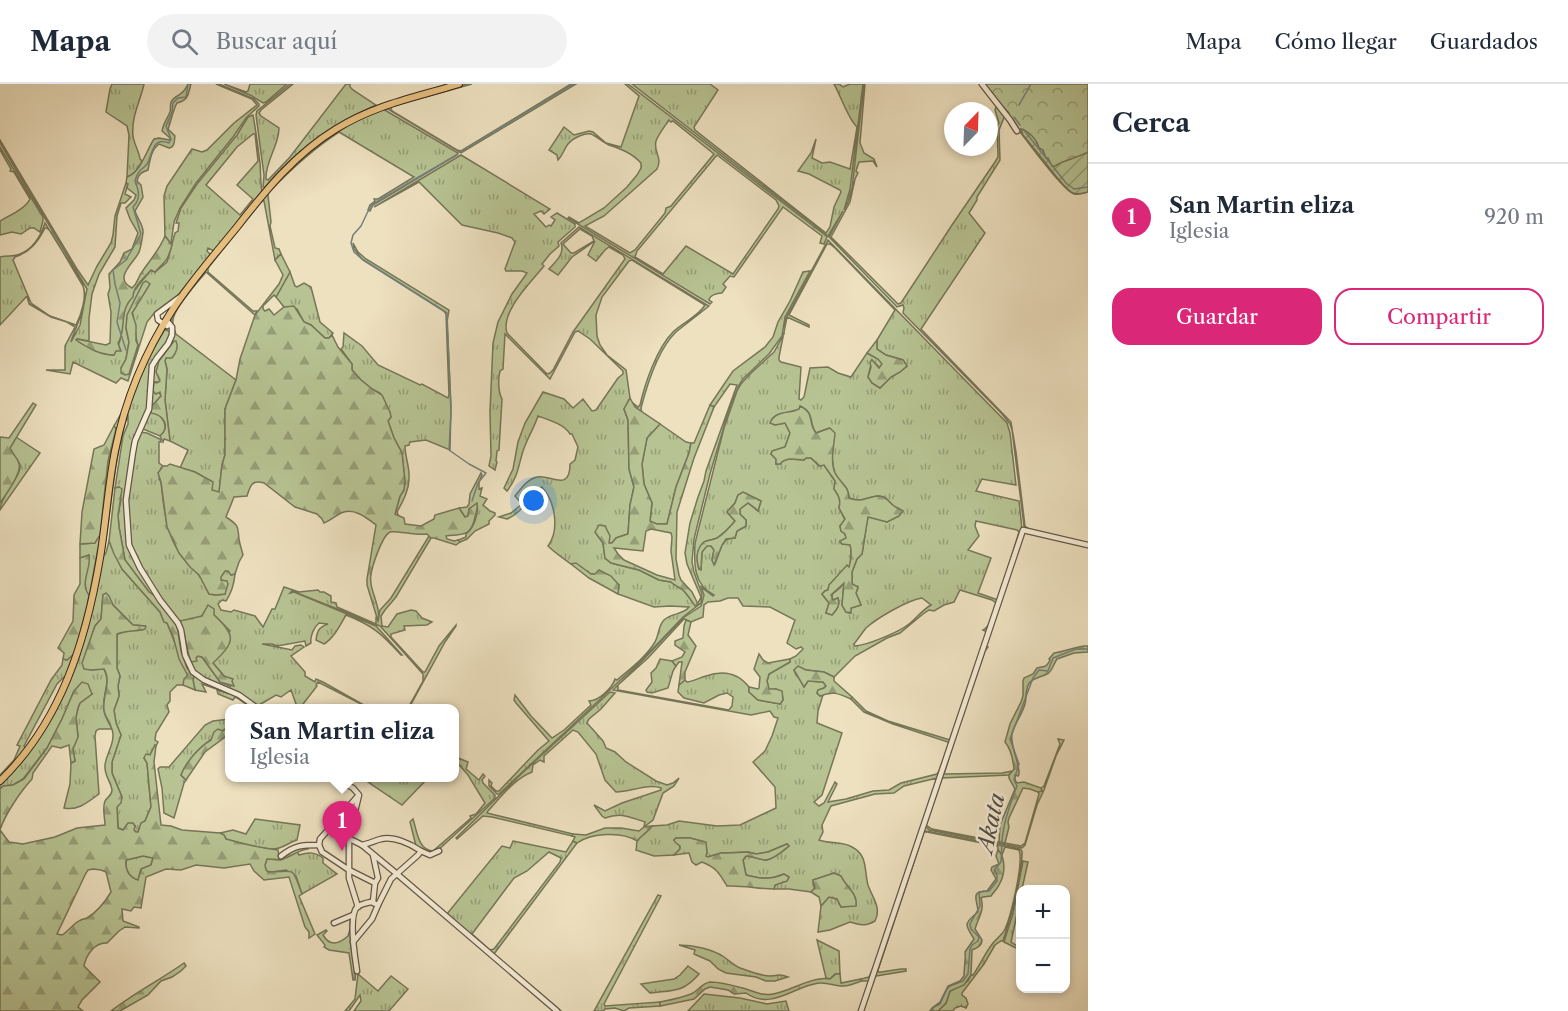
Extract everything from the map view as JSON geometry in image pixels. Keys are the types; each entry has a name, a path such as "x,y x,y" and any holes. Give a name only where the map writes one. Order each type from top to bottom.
{"main road":[{"path":"0,782 42,731 61,696 75,660 87,622 96,581 119,434 136,380 158,334 168,326 184,293 271,184 313,144 347,122 381,106 459,84"}],"street":[{"path":"982,84 1017,131"},
{"path":"184,293 157,314 158,320 168,326 168,344 152,366 148,409 134,445 126,500 129,545 160,600 178,623 185,655 193,672 204,680 239,695 251,704"},
{"path":"861,1011 1023,530 1088,545"},
{"path":"343,782 359,795"},
{"path":"358,906 348,878 349,836 359,795"},
{"path":"359,795 320,839 319,845 322,852 349,870 377,880"},
{"path":"350,839 362,845 557,1011"},
{"path":"362,845 386,839 413,845 430,855 439,851"},
{"path":"281,856 297,846 319,845"},
{"path":"375,903 391,879 421,851"},
{"path":"353,942 375,915 377,880 373,855"},
{"path":"377,880 382,876 395,875"},
{"path":"357,971 353,942 353,915 358,906 367,902 375,903"},
{"path":"334,923 353,915"}],"green space":[{"path":"112,84 144,84 133,129 134,142 142,161 138,169 127,177 129,135 127,126 106,112"},
{"path":"188,84 191,84 187,96 177,103 168,129 175,136 173,145 169,148 159,144 156,146 148,170 141,174 137,181 141,185 143,197 135,211 143,233 139,252 124,275 126,284 132,288 135,285 165,236 172,245 166,260 155,272 151,270 139,283 133,297 128,302 118,343 121,351 116,351 114,355 99,352 76,340 106,345 110,343 109,274 120,262 124,253 132,249 138,233 126,208 136,195 127,188 127,177 140,166 154,139 170,140 162,131 163,126 170,112 171,102 184,91"},
{"path":"216,84 254,99 259,106 246,118 196,183 180,208 174,222 171,244 165,236 164,196 167,186 192,149 202,152 207,150 234,123 257,105 252,99"},
{"path":"224,84 246,92 250,84 287,84 263,103"},
{"path":"290,84 293,84 259,113 279,128 266,172 268,180 290,157 346,84 350,84 353,90 376,105 330,130 302,150 263,187 264,175 257,111"},
{"path":"467,84 472,84 393,106 392,111 461,151 571,84 576,84 461,153 386,108"},
{"path":"625,84 628,84 825,235 827,237 824,244 820,243 822,236 783,207 734,277 730,276 723,284 726,287 722,293 710,298 712,302 710,304 568,218 579,223 604,208 637,175 641,163 630,154 607,144 590,134 580,136 570,142 558,160 557,155 549,150 564,127 574,135 593,132 606,143 621,147 639,96","holes":["669,120 714,154 671,206 666,208 665,213 635,250 630,253 585,226 604,216 657,169 659,161 656,141","717,155 776,200 779,206 733,274 686,246 663,274 635,257 637,251"]},
{"path":"632,84 710,84 718,90 694,127 695,130 826,233 841,192 809,174 798,171 811,153 816,139 812,158 822,163 830,162 850,169 857,127 834,84 843,87 850,84 863,84 850,189 844,210 852,188 865,84 860,143 864,153 874,159 877,167 873,161 859,162 850,202 831,237 898,304 901,303 998,157 998,105 1005,115 999,130 1000,160 969,213 985,233 921,329 1011,422 1025,526 1029,529 1024,526 1010,424 903,313 903,305 897,307 829,237 843,211 828,236"},
{"path":"981,84 1088,84 1088,192 1074,194 1062,185 998,106 998,102 995,102"},
{"path":"383,109 458,153 457,155 373,205 370,211 368,210 375,201 374,199 378,199 414,177 339,132 302,160 269,192 270,226 275,248 279,249 281,254 275,260 264,201 262,201 208,268 208,272 253,311 257,311 255,315 206,272 174,315 173,324 176,334 236,380 225,409 225,455 219,493 212,490 212,482 195,472 180,468 188,450 170,441 165,400 166,350 159,377 160,382 154,382 161,396 151,407 163,421 165,428 160,436 143,429 149,412 153,370 173,331 172,314 260,201 287,170 321,142 351,123"},
{"path":"253,115 262,191 214,251 208,248 207,251 211,255 179,294 155,312 147,322 128,381 121,378 116,383 73,362 70,374 46,370 65,370 65,346 75,327 51,317 29,304 27,296 0,325 0,257 25,252 13,260 31,303 50,316 76,325 83,306 83,287 85,298 84,303 87,289 0,140 88,285 111,243 115,216 126,183 128,184 125,194 131,197 125,203 121,203 117,216 115,247 99,274 92,294 89,341 78,339 79,342 104,354 114,355 121,338 125,310 133,292 151,270 155,272 167,262 175,233 178,231 179,223 176,223 181,208 197,184 237,135 248,117","holes":["253,134 255,134 258,161 237,185 253,199 240,215 206,185 237,147","143,283 149,284 132,313 138,345 129,374 121,368 126,359 129,342 126,328","84,307 80,325 71,342"]},
{"path":"1021,129 1032,136 1052,166 1088,152 1088,192 1075,194 1070,191 1023,135"},
{"path":"0,147 43,217 40,232 30,228 21,234 12,232 0,235 0,221 21,209 30,199 14,172 10,171"},
{"path":"461,155 550,209 544,214 541,211 534,214 546,227 551,226 555,220 551,217 557,213 575,224 575,227 558,242 559,246 542,264 544,266 518,298 508,316 506,325 507,333 547,374 553,370 573,332 625,259 623,255 609,247 596,261 588,255 595,241 572,257 558,275 549,269 561,254 561,243 579,227 709,306 676,332 664,348 646,389 641,408 642,414 633,403 638,407 640,405 648,376 662,347 677,328 705,305 632,260 602,297 596,315 600,345 607,355 626,370 630,398 624,409 628,420 629,469 634,487 628,534 609,543 595,532 603,543 605,558 611,563 671,582 683,590 697,605 701,597 687,564 685,553 690,523 737,385 730,384 714,407 710,405 733,371 765,347 773,337 803,272 810,271 785,317 782,336 769,354 743,379 728,413 694,539 692,562 702,594 701,603 683,617 643,659 499,794 489,786 489,780 492,783 491,786 499,791 549,741 516,703 515,695 552,738 591,705 589,701 605,693 615,679 617,680 642,658 655,642 664,620 689,607 654,607 618,594 619,585 591,574 576,564 571,564 553,551 548,546 554,532 553,508 542,487 513,516 507,519 499,517 511,513 522,504 515,496 527,482 537,477 563,480 567,478 570,464 575,460 578,447 572,434 560,425 538,416 513,481 507,491 504,488 513,469 518,442 525,423 543,392 564,399 573,408 583,399 592,411 596,410 623,371 590,339 578,331 575,332 550,379 505,334 503,369 500,371 499,378 502,399 499,450 495,470 489,466 493,343 498,322 512,294 527,273 505,269 515,242 512,238 498,233 462,225 419,182 374,207","holes":["580,229 592,236 594,241 574,253 571,253 563,244"]},
{"path":"45,223 50,231 45,228 39,238 29,249 39,237"},
{"path":"828,240 1007,423 1016,485 982,479 976,491 1019,501 1022,529 997,604 992,600 960,590 954,602 934,611 929,610 900,633 855,656 834,677 824,672 798,667 794,670 804,687 808,681 823,682 826,685 817,693 820,696 823,695 817,723 842,733 822,795 814,802 819,806 824,803 835,782 837,784 828,802 873,791 889,790 901,783 937,774 949,745 948,742 893,724 864,712 851,699 852,697 866,711 888,721 950,740 986,636 987,632 983,630 990,622 996,607 860,1011 869,981 861,981 861,979 869,977 874,966 937,778 904,786 894,793 875,794 831,806 822,825 823,832 819,840 848,845 861,854 868,885 876,903 877,916 875,921 865,925 850,922 818,932 821,906 829,897 837,899 841,907 856,905 853,893 841,876 834,873 813,880 815,888 811,892 774,889 775,885 787,881 789,877 784,874 765,878 746,875 743,860 746,856 769,859 789,846 787,844 756,854 721,853 706,857 705,842 690,838 676,838 674,840 680,849 674,855 654,856 636,850 638,839 652,826 679,821 717,826 740,825 776,808 775,787 753,762 765,751 778,718 774,717 770,711 751,715 613,690 683,618 701,606 704,595 701,587 713,596 714,595 707,591 698,579 695,566 695,543 724,428 741,384 774,352 783,335 779,360 801,367 799,399 801,400 804,397 810,368 828,367 851,377 867,353 883,364 880,368 872,360 868,377 880,388 907,366 903,360 886,355 877,349 877,340 895,310 830,244 827,244 789,315 809,327 787,317 784,331 785,320","holes":["800,406 810,415 816,433 829,428 834,433 833,468 848,490 849,498 861,500 881,496 902,511 899,516 887,522 868,516 862,554 857,559 852,572 852,585 858,588 856,593 861,605 851,608 850,613 846,612 842,605 844,582 833,594 833,600 838,598 839,603 832,615 826,613 829,603 822,594 828,590 829,585 847,566 849,568 851,560 850,544 840,542 846,538 840,526 845,520 834,489 835,481 824,465 819,466 811,458 788,459 776,464 776,459 771,454 772,451 785,447 790,433 785,423 775,425 771,423 772,419 799,410","743,493 761,501 758,511 748,503 740,509 740,514 746,520 746,526 737,531 735,538 727,539 722,545 715,564 712,560 714,550 707,545 702,552 701,569 699,569 697,558 699,548 704,542 720,536 735,521 727,512 735,503 738,495","976,521 1019,532 998,600 978,593 991,558 968,550 979,536 975,526","728,598 738,598 743,606 770,607 795,620 787,643 796,649 801,647 803,649 790,659 790,662 769,674 767,681 769,690 776,689 782,692 783,700 780,704 758,700 749,692 749,687 745,682 730,674 712,674 690,682 685,680 679,685 678,692 684,698 704,703 727,693 733,697 729,710 618,690 618,685 648,658 684,619 691,622 703,617 704,605","922,598 931,605 898,631 875,641 855,646 854,644 866,628 909,602"]},
{"path":"353,243 366,259 449,310 447,322 451,405 450,450 426,440 410,442 405,446 409,480 406,495 397,512 399,517 395,514 405,482 402,453 394,438 388,421 391,417 380,393 361,380 352,370 352,364 341,349 344,333 362,346 378,365 448,398 446,314 362,259 354,249"},
{"path":"281,254 290,272 276,297 274,295 263,306 263,309 265,311 269,309 274,315 284,307 294,306 304,322 311,325 325,338 332,335 338,347 352,364 352,370 361,380 382,395 390,412 391,417 388,421 402,453 405,482 395,514 404,518 405,524 421,526 434,519 435,515 459,508 465,517 468,516 469,509 477,503 469,531 446,536 447,539 458,540 460,542 456,545 431,538 427,534 390,532 387,535 373,565 371,577 378,621 367,585 376,525 360,514 351,511 341,513 324,523 317,514 295,507 264,483 254,483 247,496 234,497 226,517 237,526 243,555 235,574 231,575 225,571 221,577 221,580 227,581 228,584 225,594 216,595 209,594 199,575 179,553 167,527 158,473 163,466 170,464 195,472 213,482 212,490 219,492 225,455 225,409 255,315 279,284 283,275 275,260"},
{"path":"290,272 295,286 304,283 311,287 320,322 333,333 329,338 325,338 311,325 304,322 297,309 284,307 276,297"},
{"path":"146,281 150,284 132,313 138,345 129,374 125,375 121,373 121,368 126,359 129,342 126,328 127,315"},
{"path":"165,329 170,332 169,338 149,372 147,410 137,434 125,498 128,546 131,555 158,599 178,625 192,673 250,704 235,697 233,700 218,694 217,690 228,693 202,684 206,692 195,690 194,676 187,668 181,651 177,626 125,560 118,515 121,500 119,487 115,488 128,414 123,431 116,467 103,557 109,541 122,569 167,623 188,676 183,685 177,685 170,692 170,701 167,705 169,712 156,733 155,740 158,742 150,755 144,758 147,763 151,807 145,821 136,832 135,826 123,830 118,828 117,806 122,797 112,773 112,762 121,735 114,710 119,696 120,676 117,668 117,634 142,630 145,626 133,625 103,595 101,619 95,626 87,650 91,670 104,669 106,674 107,684 103,705 112,729 99,729 95,736 99,794 78,807 64,808 70,784 71,763 75,761 73,749 78,736 76,717 78,708 80,703 92,694 74,691 47,748 23,779 0,789 0,785 26,757 37,741 57,709 73,674 79,656 119,443 133,393 144,365"},
{"path":"877,340 877,349 886,355 903,360 907,366 880,388 868,377 872,360 879,368 882,364 867,353"},
{"path":"174,341 177,343 176,352 172,358 166,358 165,361 167,369 165,400 170,441 164,439 163,442 160,436 165,429 164,422 159,416 151,413 151,407 161,396 160,392 156,394 153,391 154,382 160,381 156,372 159,361"},
{"path":"630,398 635,407 660,424 647,438 642,464 644,484 652,503 650,521 667,524 676,487 691,443 694,443 710,405 714,407 694,458 677,512 676,559 679,575 692,592 698,604 695,606 683,590 671,582 611,563 605,558 603,543 595,532 599,525 605,526 610,536 609,543 628,534 634,487 629,469 628,420 624,409","holes":["651,529 671,533 675,580 657,575 624,560 614,548 643,551 646,531"]},
{"path":"33,403 36,405 10,448 19,468 0,503 0,437 9,438"},
{"path":"800,406 810,415 816,433 830,428 835,433 833,464 835,473 848,490 849,498 861,500 881,496 903,511 899,516 887,522 868,517 862,554 857,559 852,572 852,584 858,587 856,593 861,605 851,608 851,613 846,612 842,605 844,583 831,595 833,600 838,598 839,601 832,615 826,613 829,603 822,594 828,590 829,585 847,565 849,567 851,559 850,545 842,544 840,541 846,538 840,526 845,519 839,508 839,498 834,489 835,481 824,465 820,466 811,458 788,459 776,464 776,459 771,454 772,451 785,447 790,433 785,423 775,425 770,423 772,419 779,414 795,411"},
{"path":"123,410 86,614 72,663 52,710 17,761 0,779 0,775 14,760 20,746 17,745 51,680 62,665 63,659 67,660 86,591 85,581 89,555 80,558 80,544 95,543 108,461 116,429 114,426","holes":["65,678 45,720 25,748 57,684"]},
{"path":"660,424 691,443 676,487 667,524 650,522 652,503 644,484 642,464 647,438"},
{"path":"114,426 116,429 108,461 100,535 95,543 80,544 82,512 94,449 104,445"},
{"path":"140,432 160,439 159,463 163,466 159,479 168,529 176,546 203,581 209,594 225,594 220,577 225,571 231,575 235,574 228,598 218,604 221,610 231,612 234,610 255,616 263,627 272,609 275,609 284,587 299,592 318,590 324,592 331,596 331,602 336,603 337,607 376,624 380,610 391,598 429,536 431,538 396,597 381,616 382,626 388,627 397,614 411,610 432,622 427,625 404,626 405,630 391,634 391,637 423,672 439,646 456,625 411,704 423,681 423,674 380,626 292,591 290,593 294,592 376,626 402,655 376,631 346,615 334,635 324,644 316,640 316,637 321,628 328,624 319,623 311,637 311,643 306,646 305,641 277,646 262,644 292,650 295,646 301,645 304,647 291,656 305,672 305,676 315,682 316,679 323,682 362,704 318,682 303,704 296,704 291,690 281,697 276,695 261,704 254,704 241,694 195,672 187,657 182,630 132,550 128,504 133,457","holes":["208,606 230,631 213,663 230,686 220,682 202,657 196,658 188,654 183,628 202,616"]},
{"path":"16,437 40,453 0,510 3,499 20,470 20,465 10,448"},
{"path":"481,473 480,496 487,499 483,505 495,515 489,524 460,542 458,540 466,537 474,524 477,504 469,509 468,516 465,517 459,508 467,507 469,504 470,494"},
{"path":"115,488 122,489 118,515 125,560 177,626 181,651 187,668 194,676 195,690 183,685 187,674 179,659 167,623 122,569 109,541"},
{"path":"743,492 761,501 758,511 748,503 740,509 740,514 746,520 746,526 737,531 735,538 726,539 714,565 712,560 714,550 711,546 707,546 702,552 701,570 699,569 697,558 699,548 704,542 722,534 735,521 727,512 735,503 738,495"},
{"path":"89,555 85,580 89,595 87,606 75,653 67,660 63,659 64,653 58,648 73,621 74,595 80,584 80,558"},
{"path":"576,563 591,574 599,570 611,576 619,585 618,594 589,578 571,564"},
{"path":"106,593 113,605 133,625 146,627 142,630 117,634 117,668 120,676 119,696 114,710 121,735 112,762 112,773 122,797 117,807 118,828 123,830 128,823 133,823 134,830 138,832 141,823 145,821 151,807 147,763 144,758 146,754 150,755 155,745 154,762 161,825 182,830 220,833 226,839 278,850 279,856 290,850 309,846 308,849 283,859 267,859 265,865 268,872 289,871 294,874 302,894 299,896 315,934 309,938 309,932 305,927 289,877 264,880 250,864 224,868 196,865 181,870 166,869 146,877 141,908 134,907 131,911 122,909 123,921 139,928 125,927 107,943 95,947 89,954 84,966 100,982 82,1000 78,1007 83,1011 0,1011 0,830 9,842 23,844 55,837 77,828 105,825 104,804 112,790 105,764 113,736 104,710 107,679 104,669 84,669 82,663 95,626 101,619 103,595","holes":["143,856 153,858 151,865 141,869 138,880 128,873 126,860","93,869 106,872 111,892 91,916 77,922 62,935 57,934 86,873"]},
{"path":"208,605 214,609 214,615 230,634 226,650 213,663 224,676 233,679 234,686 220,682 202,657 198,656 197,661 191,662 189,657 180,621 202,616"},
{"path":"686,620 691,622 688,635 696,646 685,672 685,680 679,685 682,662 676,666 672,661 682,657 685,652 675,645 675,641 683,638"},
{"path":"985,645 988,647 944,774 1012,771 1009,775 942,778 926,825 932,829 1021,846 1025,843 1038,792 1042,791 1041,788 1044,786 1060,744 1058,739 1064,740 1037,805 1025,845 1022,848 929,830 925,826"},
{"path":"1088,646 1088,652 1074,653 1057,659 1049,673 1028,684 1025,704 1012,734 1019,771 1018,776 1015,775 1015,780 1017,783 1024,782 1041,788 1042,791 1023,788 1009,818 1005,843 999,842 1000,825 1015,789 1009,778 1014,769 1009,748 1005,742 1010,724 1023,696 1024,678 1033,674 1037,668 1046,666 1054,653"},
{"path":"759,654 768,663 790,659 790,662 769,674 767,681 769,689 782,691 783,700 780,704 758,700 749,692 749,687 759,688 760,677 754,669"},
{"path":"660,659 672,661 676,666 668,688 652,693 647,692 652,682 651,673"},
{"path":"798,666 806,670 824,672 834,677 834,681 852,697 851,699 835,693 820,696 817,693 818,690 826,686 823,682 808,681 804,687 794,670"},
{"path":"82,682 88,684 92,694 80,703 76,717 78,737 73,749 75,761 71,763 69,745 61,748 52,746 0,830 0,789 24,779 47,748 74,691"},
{"path":"610,692 615,693 587,723 603,741 606,748 656,781 667,785 679,778 674,786 663,793 653,820 644,827 645,822 630,817 616,815 605,818 602,816 594,805 605,811 661,790 661,788 651,787 616,792 605,780 596,754 578,732 573,730 544,756 544,762 540,760 533,765 532,772 525,775 503,794 487,813 573,834 572,836 483,816 456,838 518,777"},
{"path":"225,720 225,729 189,760 181,775 186,780 174,818 164,813 158,769 169,767 205,725"},
{"path":"218,729 225,729 225,737 205,752 186,780 181,775 190,760 211,740 214,732"},
{"path":"459,758 468,762 466,769 479,780 483,774 485,776 483,783 495,795 495,798 437,851 428,853 416,846 410,822 413,819 421,844 433,851 471,818 470,816 476,814 485,803 459,765"},
{"path":"368,782 424,782 402,805"},
{"path":"255,819 300,825 297,840 279,848 268,849 226,839 220,833 233,830 246,834"},
{"path":"652,826 637,841 607,834 590,837 577,843 573,841 575,837 572,836 573,834 586,835 605,828 639,831 644,827"},
{"path":"923,831 1020,849 1022,861 1019,884 1017,885 1020,866 1019,850 1005,847 1002,855 997,846 924,832 878,972 901,969 906,969 906,971 876,976 862,1011"},
{"path":"690,838 706,842 706,856 708,857 721,853 756,854 787,844 789,846 769,859 746,856 743,860 746,875 765,878 784,874 789,877 787,881 775,885 774,889 727,886 720,874 711,866 702,862 696,865 692,862 689,853 674,855 680,849 674,840"},
{"path":"513,841 566,852 573,841 577,843 494,954 561,1011 414,888 447,914 502,846 510,848","holes":["549,852 561,858 494,949 490,950 472,934 514,878 527,871"]},
{"path":"998,850 1004,866 1003,875 991,896 981,898 982,910 975,929 982,942 972,950 971,975 964,985 950,991 946,1003 938,1011 930,1011 940,1002 948,986 960,981 964,976 965,952 974,939 967,925 978,912 976,895 981,891 987,891 996,879 991,870 999,864 996,856"},
{"path":"297,851 299,855 312,853 320,856 323,858 323,863 337,874 302,894 296,876 286,870 266,871 267,859 281,860"},
{"path":"143,856 153,858 151,865 141,869 138,881 128,873 126,860"},
{"path":"1023,861 1028,862 1023,885 1018,885"},
{"path":"834,873 841,876 853,893 856,906 841,907 837,899 829,897 821,906 819,897 811,892 815,888 813,880"},
{"path":"1016,889 1013,908 1003,941 995,945 962,993 968,1004 966,1008 961,1006 953,1011 938,1011 946,1003 950,991 968,981 973,975 990,947 1005,929"},
{"path":"658,895 661,896 604,1004 605,1006 660,1002 660,1006 629,1008 624,1011 615,1008 594,1011"},
{"path":"1016,897 1016,919 1011,942 1016,948 1004,942"},
{"path":"351,926 355,980 353,980 349,953 329,950 324,947 325,945 317,935 326,930 323,935 335,943 348,936"},
{"path":"817,940 839,951 840,974 835,974 830,979 826,978"},
{"path":"679,945 714,952 738,967 756,974 788,977 766,981 756,977 726,973 710,961 694,954 695,950"},
{"path":"184,963 186,966 181,971 161,981 148,995 120,1011 111,1011 129,998"},
{"path":"688,966 699,974 683,988 650,993 641,984 674,979"},
{"path":"358,974 378,991 391,976 408,989 389,1011 354,1011 361,1001 360,995 349,1011 345,1011 355,999"},
{"path":"840,974 841,983 861,979 861,981 843,986 819,983 773,999 755,998 746,993 734,994 728,990 710,987 694,999 660,1006 660,1002 691,994 710,982 769,994 816,980 830,979"},
{"path":"704,994 767,1004 786,1001 789,1011 688,1011"}],"waterway":[{"path":"126,350 117,322 120,303 113,270 126,260 141,234 133,207 138,198 135,181 137,176 147,164 156,144 163,141 169,143 171,139 166,126 173,103 178,98 186,97 188,84"},
{"path":"460,152 573,84"},
{"path":"1019,105 1031,84"},
{"path":"996,99 1009,113"},
{"path":"1014,117 1020,125"},
{"path":"1023,129 1066,183 1074,189 1088,187"},
{"path":"458,154 371,205 361,226 353,235 351,243 354,252 363,260 447,313 451,413 449,450 486,473 478,483 472,501"},
{"name":"Akata","path":"932,1011 940,1004 947,989 963,981 968,974 970,949 979,937 971,929 970,924 980,906 979,892 989,891 997,881 994,870 1001,862 1004,827 1017,786 1014,780 1019,764 1010,739 1033,678 1039,670 1048,671 1053,658 1076,649 1088,649"}],"place":[{"name":"San Martin eliza","path":"342,851"}]}
